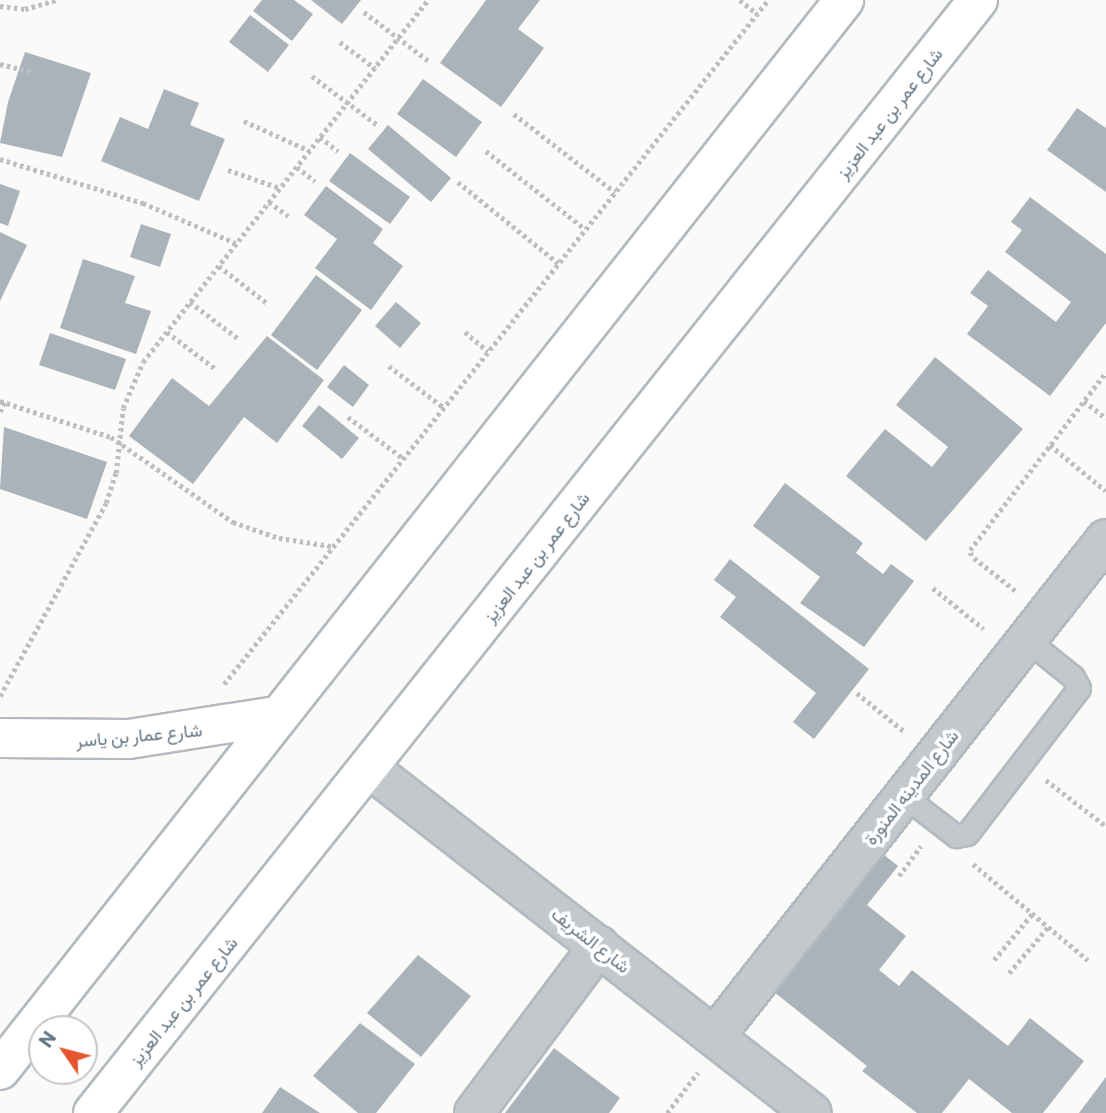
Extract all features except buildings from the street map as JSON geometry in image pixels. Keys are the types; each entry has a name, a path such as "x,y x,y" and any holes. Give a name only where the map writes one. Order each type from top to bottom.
{"street":[{"path":"0,1070 276,716 844,0"},
{"name":"شارع عمر بن عبد العزيز","path":"93,1113 978,0"},
{"name":"شارع المدينه المنورة","path":"718,1039 904,796 1104,543"},
{"name":"شارع عمار بن ياسر","path":"0,738 71,741 186,733 276,716"},
{"name":"شارع الشريف","path":"369,768 812,1113"},
{"path":"474,1113 599,946"}],"lane":[{"path":"904,796 956,836 964,836 1023,762 1079,688 1076,679 1029,636"}],"path":[{"path":"0,6 25,9 56,0"},
{"path":"0,696 106,503 116,473 117,441 128,391 166,332 428,0"},
{"path":"740,0 757,14"},
{"path":"186,733 768,0"},
{"path":"365,12 430,62"},
{"path":"340,42 375,68"},
{"path":"0,64 31,72"},
{"path":"312,76 379,126"},
{"path":"514,114 615,192"},
{"path":"244,121 310,150"},
{"path":"320,137 338,151"},
{"path":"485,151 585,229"},
{"path":"0,159 143,203 236,243"},
{"path":"297,167 315,181"},
{"path":"228,170 280,188"},
{"path":"458,182 558,262"},
{"path":"269,202 288,216"},
{"path":"219,266 267,303"},
{"path":"190,302 239,339"},
{"path":"166,332 216,369"},
{"path":"465,332 488,351"},
{"path":"389,366 443,407"},
{"path":"1029,636 971,556 970,550 1106,372"},
{"path":"0,412 2,401 117,441 211,511 233,522 279,538 332,546"},
{"path":"1084,401 1106,418"},
{"path":"348,417 403,458"},
{"path":"1051,445 1106,491"},
{"path":"933,588 1029,636"},
{"path":"857,693 935,757"},
{"path":"1023,762 1106,827"},
{"path":"964,836 975,866 1088,960"},
{"path":"994,960 1032,914"},
{"path":"1009,973 1048,927"},
{"path":"667,1113 718,1039"}]}
